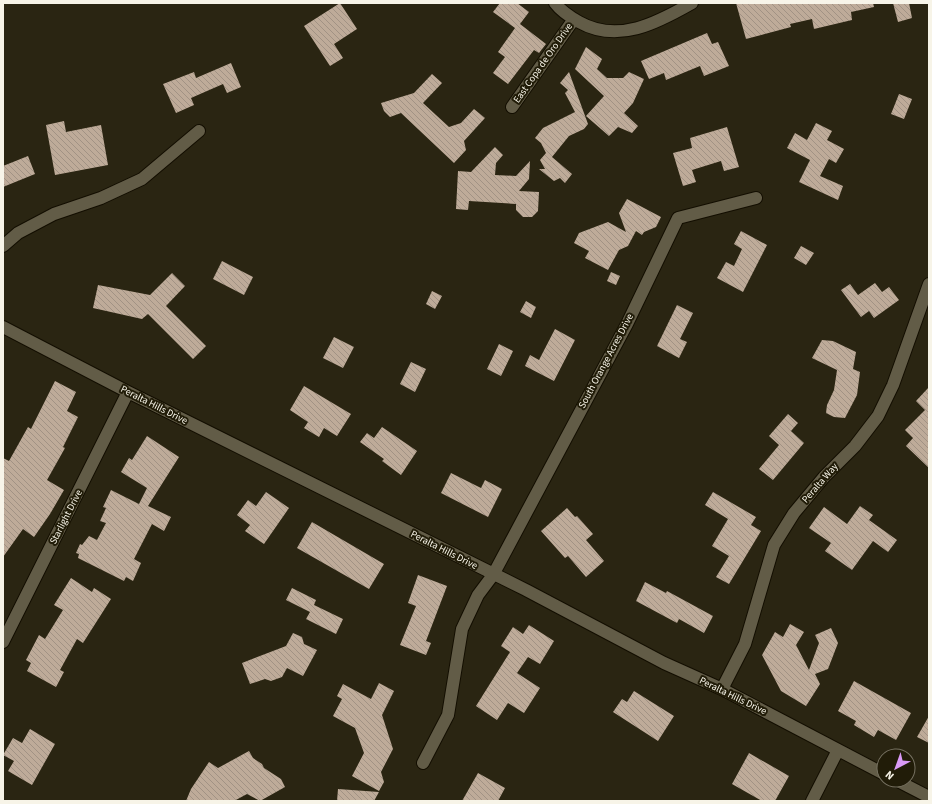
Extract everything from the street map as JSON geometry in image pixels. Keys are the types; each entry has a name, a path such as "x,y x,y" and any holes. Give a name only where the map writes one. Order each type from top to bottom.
{"street":[{"name":"East Copa de Oro Drive","path":"555,3 574,19 588,27 601,31 617,33 647,25 692,3"},
{"name":"East Copa de Oro Drive","path":"512,107 574,19"},
{"path":"3,246 18,233 54,214 101,198 142,179 200,131"},
{"name":"South Orange Acres Drive","path":"423,763 448,715 462,629 478,595 494,574 626,324 678,218 756,198"},
{"name":"Peralta Way","path":"722,689 745,644 774,545 799,507 824,477 855,446 878,416 893,385 929,284"},
{"name":"Peralta Hills Drive","path":"3,327 128,392 494,574 658,660 722,689 876,770"},
{"name":"Starlight Drive","path":"3,642 128,392"},
{"path":"812,801 838,750"},
{"path":"912,788 929,797"}],"building":[{"path":"340,3 357,29 334,44 343,58 330,66 304,26"},
{"path":"500,3 517,3 529,12 520,24 546,44 539,53 534,50 508,84 493,73 505,57 498,52 515,28 493,12"},
{"path":"736,3 873,3 874,7 851,12 852,20 814,29 812,19 790,24 791,27 746,39"},
{"path":"893,3 909,3 912,18 898,22"},
{"path":"707,33 712,44 718,42 729,66 704,76 700,66 666,80 664,73 649,79 641,61"},
{"path":"586,47 602,59 597,69 607,78 623,78 629,72 644,79 633,103 624,113 638,126 632,133 618,127 609,136 586,116 604,96 575,69"},
{"path":"231,63 241,87 227,93 223,84 191,98 194,105 176,113 163,84 194,72 196,78"},
{"path":"569,72 588,124 584,129 569,136 552,157 572,174 565,183 560,178 554,181 539,169 545,169 540,160 546,153 541,143 535,138 543,128 575,112 565,93 568,90 560,83"},
{"path":"432,74 442,83 423,103 449,127 461,123 474,109 485,118 464,141 466,150 454,163 401,113 390,117 384,111 381,103 414,93"},
{"path":"899,94 912,99 904,119 891,114"},
{"path":"64,121 66,132 101,125 108,165 55,175 46,125"},
{"path":"816,123 832,131 827,140 844,149 836,163 829,159 820,176 843,186 838,200 799,182 810,160 787,148 795,133 807,140"},
{"path":"727,127 739,167 724,171 721,161 692,170 696,182 683,186 673,153 692,148 690,138"},
{"path":"495,147 503,155 496,163 495,175 516,176 530,161 529,179 519,191 539,192 538,211 532,217 523,217 516,210 516,204 469,201 468,210 456,209 458,171 471,172"},
{"path":"28,156 35,174 3,187 3,166"},
{"path":"627,199 661,217 656,227 644,232 642,235 636,231 628,246 619,250 608,270 585,258 589,251 574,243 579,233 608,222 626,232 619,213"},
{"path":"741,231 767,245 743,292 717,278 726,262 734,266 742,249 734,244"},
{"path":"801,246 814,253 806,265 794,258"},
{"path":"222,261 253,277 244,295 213,279"},
{"path":"611,272 620,276 616,285 607,281"},
{"path":"172,273 185,286 166,306 206,346 193,359 148,314 142,319 93,308 98,285 150,295"},
{"path":"875,283 882,292 889,287 899,300 874,318 869,311 861,317 841,290 850,284 858,295"},
{"path":"432,291 442,296 435,309 426,304"},
{"path":"526,301 536,307 531,318 520,312"},
{"path":"677,305 693,313 680,339 687,342 679,358 657,346"},
{"path":"555,329 575,340 554,381 525,366 530,355 539,360"},
{"path":"334,337 354,347 343,368 323,358"},
{"path":"822,340 833,341 856,352 853,369 860,372 857,395 845,418 834,417 826,413 827,405 834,390 837,370 812,358"},
{"path":"499,344 513,351 501,376 487,369"},
{"path":"411,362 426,369 415,392 400,384"},
{"path":"55,381 76,392 67,411 78,417 63,447 65,448 47,480 64,490 34,537 23,529 3,557 3,458 9,461 28,427 31,429"},
{"path":"304,386 351,414 337,436 324,428 319,437 304,428 308,422 290,410"},
{"path":"929,387 929,468 906,446 913,438 905,430 925,410 916,401"},
{"path":"788,414 798,423 791,431 804,443 773,480 759,469 779,445 769,436"},
{"path":"382,427 417,451 401,475 382,461 384,459 360,442 367,433 374,438"},
{"path":"147,436 179,457 148,506 171,517 164,531 152,524 134,559 141,563 133,581 126,577 124,581 78,558 79,554 76,553 80,544 82,545 89,536 97,540 106,523 100,521 106,508 103,507 111,490 139,504 147,488 121,472 129,458 132,460"},
{"path":"451,473 481,488 485,480 502,489 488,517 441,493"},
{"path":"266,492 289,508 264,544 245,531 250,525 237,515 248,500 256,506"},
{"path":"713,492 756,517 751,525 761,531 729,584 716,577 729,556 712,546 728,519 705,505"},
{"path":"860,506 873,515 869,520 897,540 888,552 873,541 852,570 825,551 831,543 809,528 824,507 847,524"},
{"path":"567,508 575,517 577,516 593,534 586,540 604,561 586,577 568,556 565,558 541,531"},
{"path":"312,522 384,564 369,589 297,548"},
{"path":"418,575 447,586 426,641 431,643 426,655 400,645 416,606 408,603"},
{"path":"71,578 92,592 94,588 111,599 83,643 77,639 60,670 64,672 56,687 27,671 31,663 26,660 39,635 45,639 63,610 54,605"},
{"path":"645,582 666,593 667,591 713,616 704,633 679,619 677,623 636,601"},
{"path":"292,588 316,600 314,605 343,619 336,634 306,619 310,612 286,600"},
{"path":"790,624 804,632 796,645 809,670 819,643 815,635 831,628 838,643 828,669 815,674 820,684 806,706 781,691 762,655 775,632 783,637"},
{"path":"529,625 554,641 540,664 528,657 517,673 540,688 524,713 508,703 497,720 476,706 510,652 501,646 513,627 523,634"},
{"path":"293,633 302,637 304,644 317,650 303,676 287,668 282,677 271,681 265,679 250,684 242,663 286,646"},
{"path":"854,681 911,713 896,740 878,730 874,737 854,725 856,721 838,711"},
{"path":"379,683 394,691 382,715 393,749 381,772 384,782 379,791 352,776 364,753 355,728 333,716 342,699 337,696 343,684 371,699"},
{"path":"634,691 674,716 658,741 613,712 622,699 627,702"},
{"path":"929,716 929,743 917,737"},
{"path":"30,729 55,744 32,785 8,771 14,761 3,755 13,738 22,743"},
{"path":"249,751 253,758 262,764 264,768 281,779 285,787 260,801 247,794 234,801 186,801 191,789 209,762 218,768"},
{"path":"749,753 789,776 775,801 762,801 732,784"},
{"path":"478,773 505,788 498,801 462,801"},
{"path":"338,789 379,792 374,801 337,801"}]}
